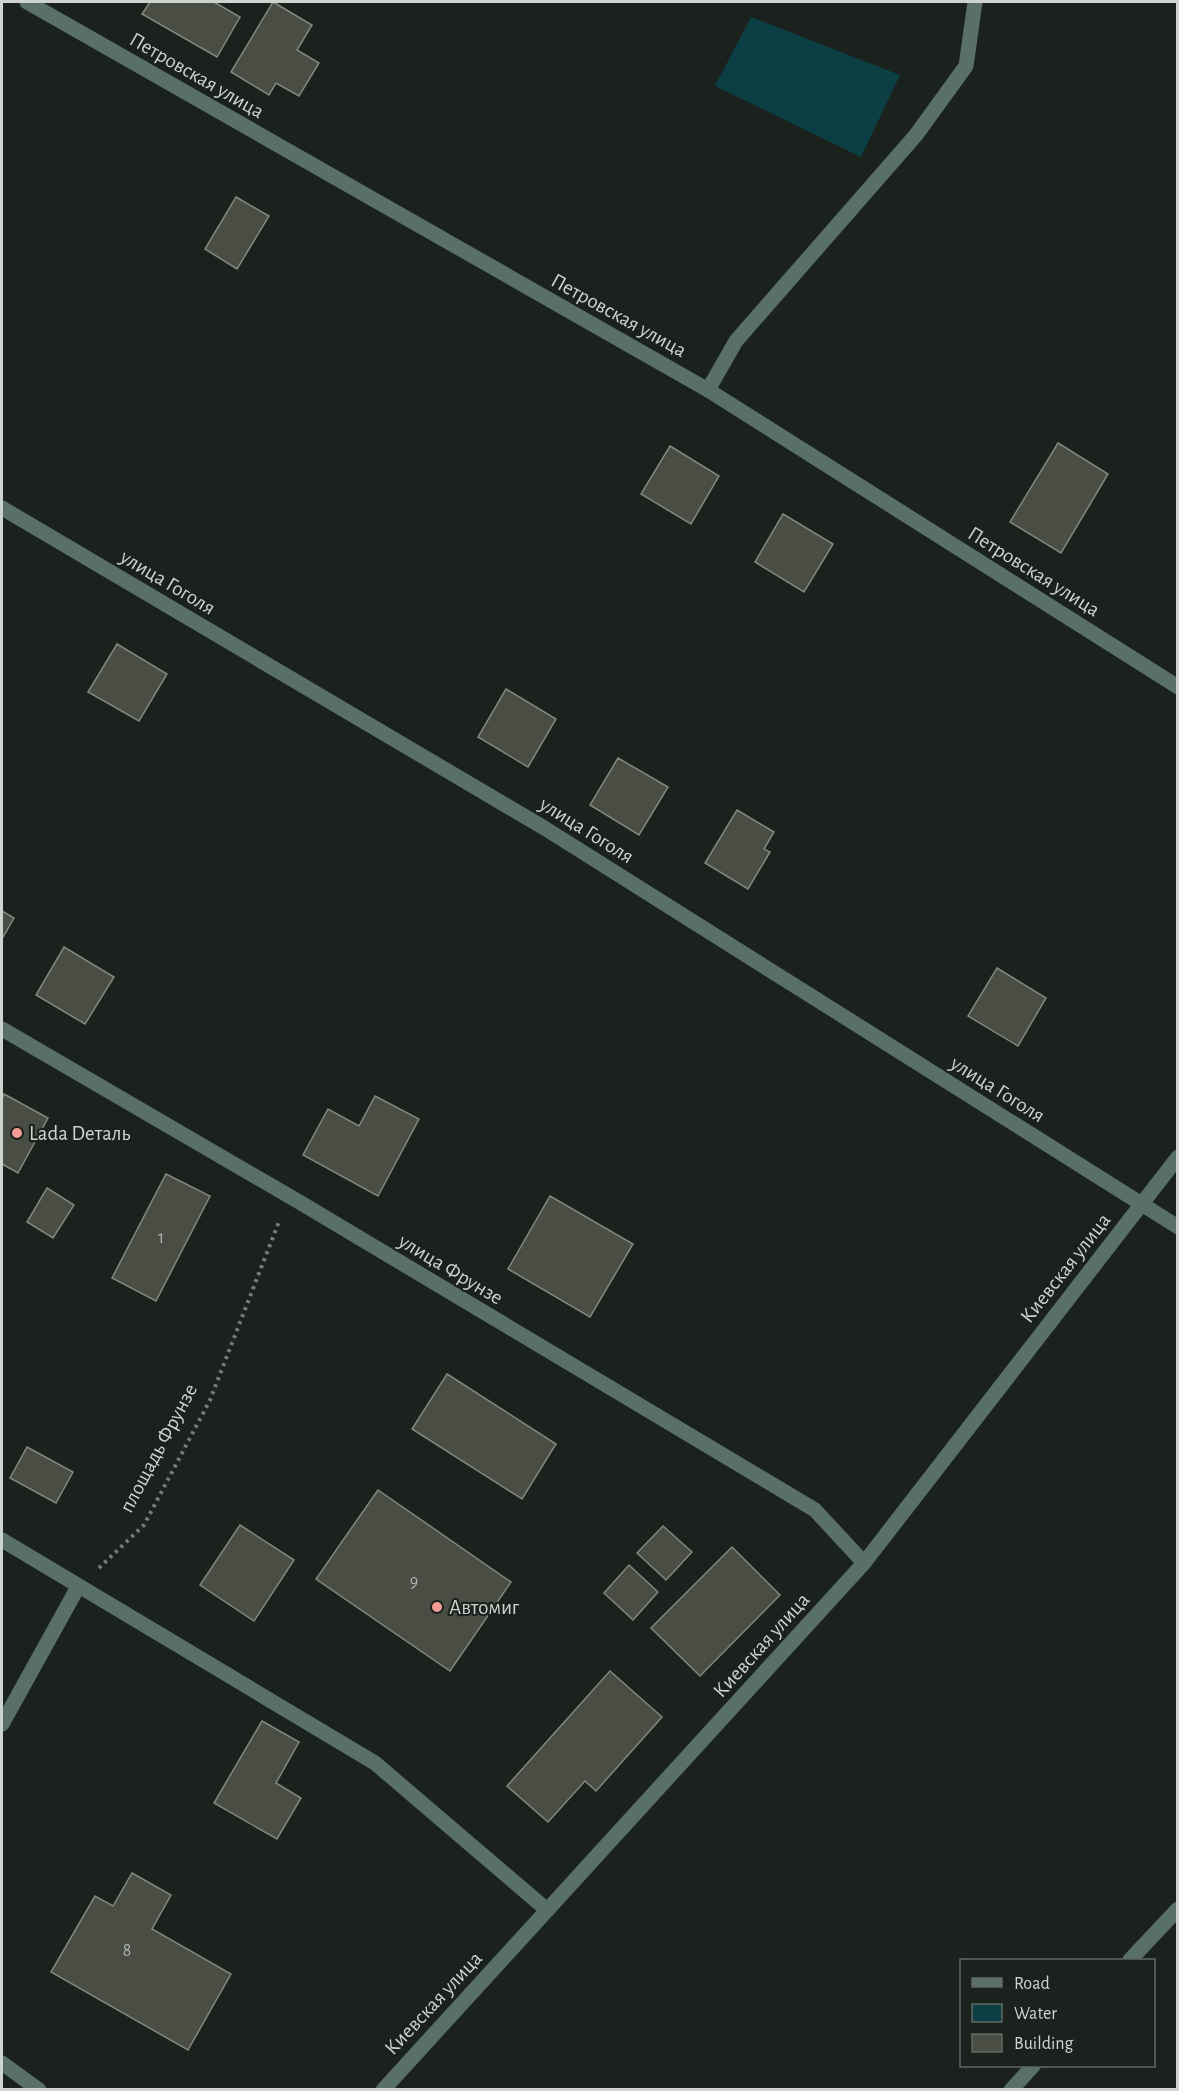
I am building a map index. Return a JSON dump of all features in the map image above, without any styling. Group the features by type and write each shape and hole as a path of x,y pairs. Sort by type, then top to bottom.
{"street":[{"name":"Петровская улица","path":"27,2 708,390 1178,687"},
{"path":"708,390 736,340 916,135 966,66 975,2"},
{"name":"улица Гоголя","path":"2,508 546,829 1178,1227"},
{"name":"улица Фрунзе","path":"2,1029 289,1196 815,1510 864,1563"},
{"name":"Киевская улица","path":"383,2090 864,1563 1178,1156"},
{"path":"2,1540 375,1763 547,1910"},
{"path":"2,1724 78,1587"},
{"path":"1131,1959 1178,1909"},
{"path":"2,2063 39,2090"},
{"path":"1011,2090 1032,2067"}],"path":[{"name":"площадь Фрунзе","path":"78,1587 144,1525 210,1400 289,1196"}],"water":[{"path":"751,17 900,75 861,157 715,86"}],"building":[{"path":"150,2 214,2 240,17 217,57 142,14"},
{"path":"273,2 312,25 297,50 319,63 299,96 276,83 269,95 231,72"},
{"path":"236,197 269,216 237,269 205,249"},
{"path":"1058,443 1108,474 1061,553 1010,522"},
{"path":"670,446 719,476 691,524 641,494"},
{"path":"783,514 833,544 804,592 755,562"},
{"path":"117,644 167,674 139,721 88,692"},
{"path":"506,689 556,719 528,767 478,737"},
{"path":"618,758 668,787 639,835 590,805"},
{"path":"737,810 774,832 764,849 770,852 748,889 705,863"},
{"path":"2,911 14,918 2,939"},
{"path":"64,947 114,977 85,1024 36,995"},
{"path":"997,968 1046,998 1018,1046 968,1016"},
{"path":"4,1094 48,1118 18,1173 2,1164 2,1099"},
{"path":"375,1096 419,1119 378,1196 303,1155 328,1109 359,1126"},
{"path":"166,1174 210,1196 156,1301 112,1278"},
{"path":"47,1188 74,1205 53,1238 27,1222"},
{"path":"550,1196 633,1244 590,1317 508,1269"},
{"path":"447,1374 556,1444 522,1499 412,1429"},
{"path":"27,1447 73,1472 56,1503 10,1478"},
{"path":"378,1490 511,1582 450,1671 316,1579"},
{"path":"240,1525 294,1560 254,1621 200,1585"},
{"path":"663,1526 692,1552 666,1580 637,1553"},
{"path":"732,1547 780,1595 700,1676 651,1628"},
{"path":"629,1565 658,1592 633,1620 604,1593"},
{"path":"610,1671 662,1717 596,1791 585,1781 548,1822 507,1786"},
{"path":"262,1721 299,1742 276,1783 301,1798 277,1839 214,1803"},
{"path":"132,1873 171,1895 152,1929 231,1974 188,2050 51,1972 95,1896 113,1906"}],"place":[{"name":"Lada Dеталь","path":"17,1133"},
{"name":"Автомиг","path":"437,1607"}]}
